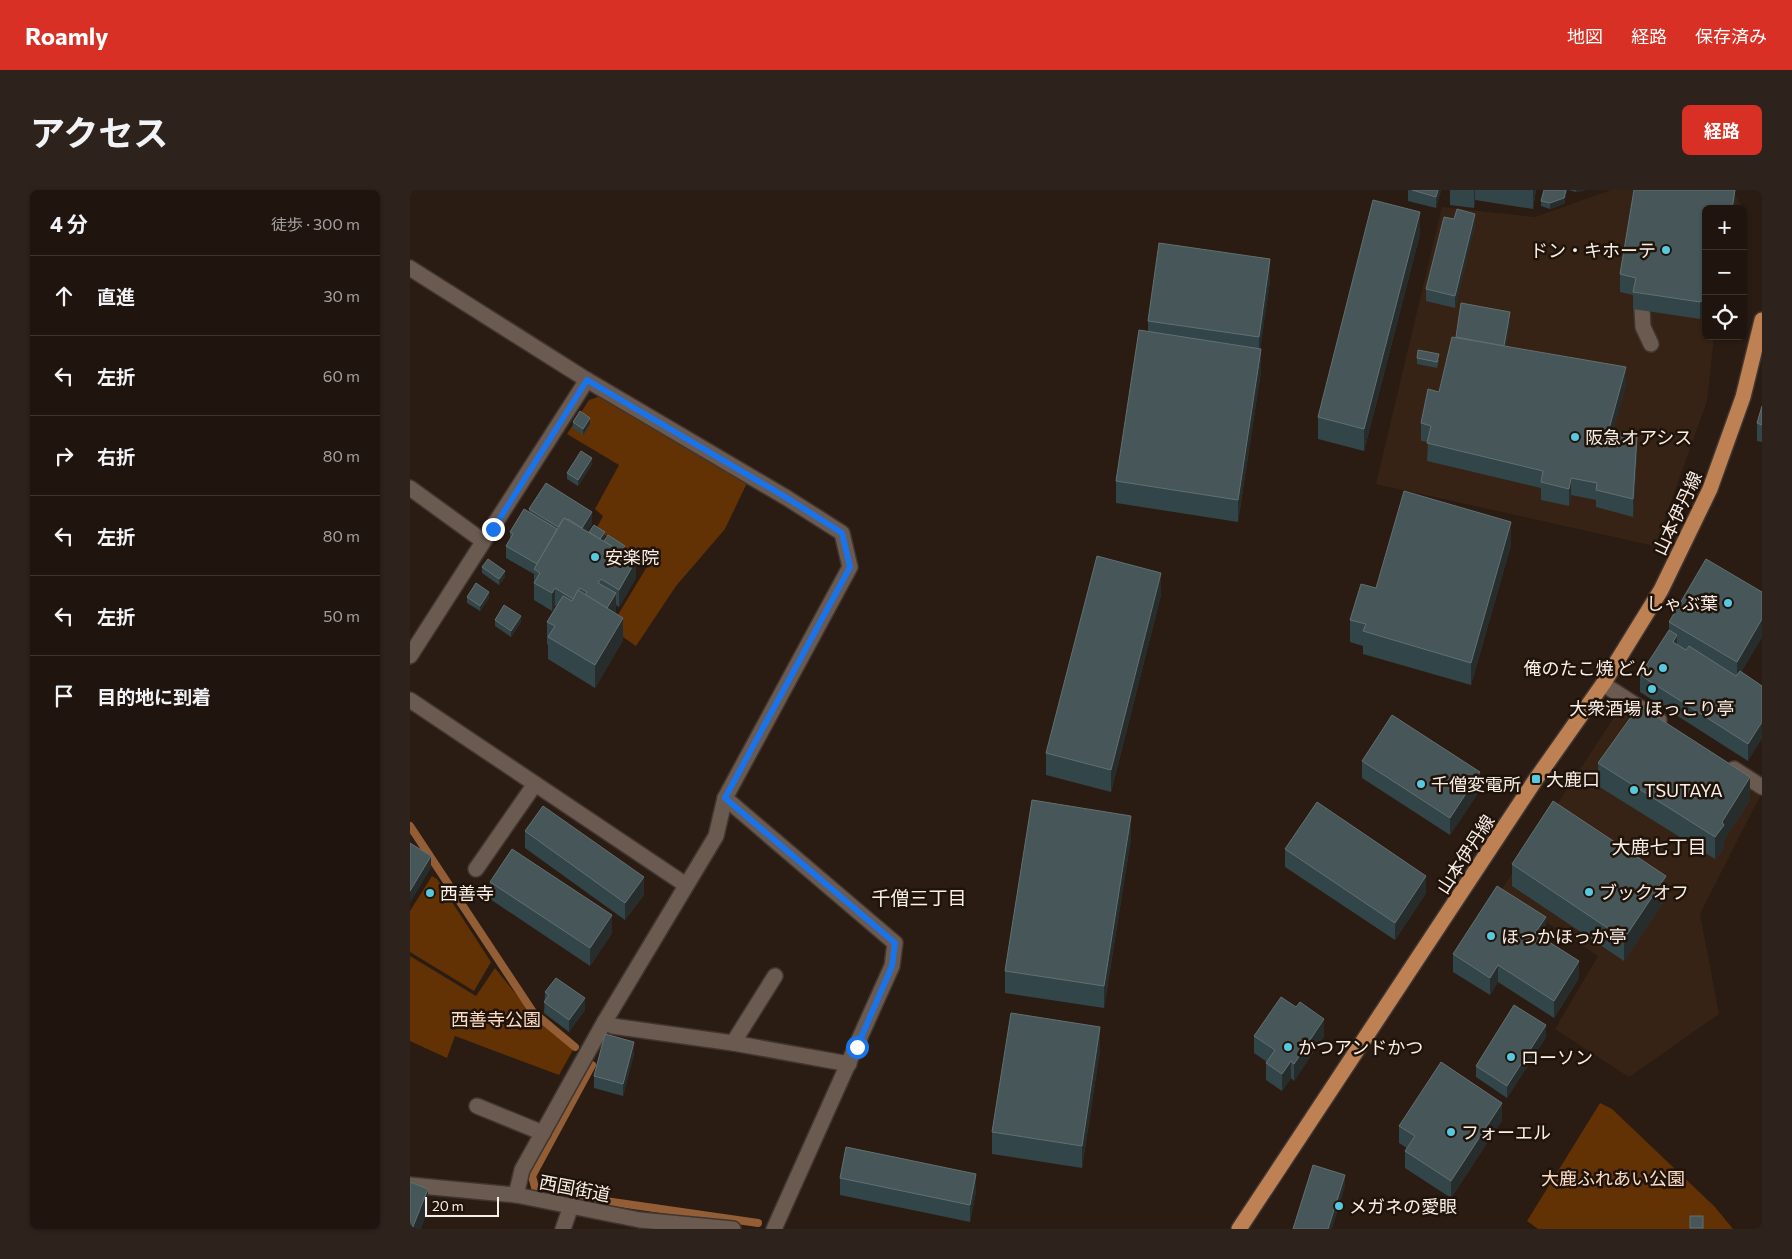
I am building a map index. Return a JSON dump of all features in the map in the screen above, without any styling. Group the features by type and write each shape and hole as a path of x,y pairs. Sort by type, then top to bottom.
{"main road":[{"name":"山本伊丹線","path":"1239,1229 1536,779 1603,684 1661,590 1710,490 1743,397 1762,320"}],"street":[{"path":"410,268 587,380 787,498 842,533 850,567 725,798 716,836 606,1021 522,1170 516,1195"},
{"path":"1642,310 1644,327 1651,344"},
{"path":"410,656 587,380"},
{"path":"410,488 483,541"},
{"path":"1603,684 1670,727"},
{"path":"410,700 686,885"},
{"path":"1719,759 1762,787"},
{"path":"476,869 535,784"},
{"path":"725,798 895,943 892,966 774,1229"},
{"path":"733,1044 775,976"},
{"path":"606,1021 612,1026 849,1064"},
{"path":"477,1106 543,1133"},
{"name":"西国街道","path":"410,1185 516,1195 640,1220 733,1229"},
{"path":"563,1229 572,1206"}],"shaded area":[{"path":"1611,190 1731,190 1741,205 1702,205 1702,340 1714,340 1707,401 1655,546 1376,484 1442,207 1535,217"},
{"path":"1624,702 1762,792 1700,914 1719,1014 1629,1077 1555,1029 1598,956 1500,892"}],"green space":[{"path":"601,396 747,483 725,529 676,586 636,646 610,628 648,565 596,529 603,516 595,509 619,465 567,434 589,400"},
{"name":"西善寺","path":"432,876 437,879 491,962 474,991 410,952 410,911"},
{"name":"西善寺公園","path":"410,956 476,996 495,968 531,1013 573,1050 559,1075 455,1036 447,1058 410,1041"},
{"name":"大鹿ふれあい公園","path":"1600,1103 1612,1109 1715,1207 1733,1229 1538,1229 1527,1221"}],"building":[{"path":"1412,190 1438,190 1436,197"},
{"path":"1544,190 1566,190 1564,198 1550,203 1541,201"},
{"name":"ドン・キホーテ","path":"1634,190 1735,190 1733,205 1702,205 1702,301 1700,302 1633,292 1636,278 1620,274"},
{"path":"1373,200 1420,212 1364,429 1318,417"},
{"path":"1457,209 1475,214 1455,296 1426,289 1444,217 1454,219"},
{"path":"1159,243 1270,259 1259,337 1148,321"},
{"path":"1461,303 1510,312 1504,346 1456,337"},
{"path":"1139,330 1261,349 1238,500 1116,481"},
{"path":"1452,337 1626,367 1609,429 1637,437 1633,499 1596,490 1597,483 1571,478 1569,489 1541,482 1543,471 1427,443 1431,426 1421,423 1428,389 1439,392"},
{"path":"1418,350 1439,354 1437,362 1417,358"},
{"path":"1762,406 1762,425 1757,423"},
{"path":"580,411 590,418 583,429 573,422"},
{"path":"581,451 592,458 578,480 567,473"},
{"path":"546,483 592,512 582,528 564,518 558,527 529,509"},
{"path":"1404,491 1511,522 1471,663 1363,631 1366,624 1350,620 1361,584 1376,588"},
{"path":"524,509 557,529 537,564 506,546 513,534 510,532"},
{"path":"564,518 636,560 619,590 601,579 598,583 616,593 607,608 585,595 587,592 580,588 573,599 555,588 552,593 534,583 540,573 534,569"},
{"path":"594,525 605,532 600,539 589,532"},
{"path":"608,535 625,546 621,552 604,541"},
{"path":"1097,556 1161,573 1111,770 1046,753"},
{"path":"488,559 505,571 499,579 482,567"},
{"path":"1706,559 1762,592 1762,619 1737,662 1669,622"},
{"path":"476,583 489,592 480,606 467,597"},
{"path":"578,590 623,618 595,665 548,637 555,626 547,622 563,596 572,601"},
{"path":"504,605 521,616 511,631 495,620"},
{"path":"1669,630 1677,635 1673,642 1686,650 1689,646 1736,676 1740,671 1762,686 1762,722 1748,744 1640,675"},
{"path":"1643,708 1750,777 1722,822 1724,825 1715,837 1598,763 1636,710"},
{"name":"千僧変電所","path":"1392,715 1480,772 1450,818 1362,761"},
{"path":"1032,800 1131,816 1104,986 1005,971"},
{"name":"ブックオフ","path":"1553,801 1666,876 1624,939 1512,864"},
{"path":"1317,802 1426,876 1395,923 1285,849"},
{"path":"543,806 644,877 625,903 525,831"},
{"path":"410,843 431,856 410,891"},
{"path":"512,849 612,915 590,948 490,882"},
{"path":"1497,886 1546,917 1535,933 1579,961 1554,1001 1498,965 1490,978 1453,954"},
{"path":"556,978 585,998 569,1020 544,1002 549,995 545,992"},
{"path":"1281,997 1296,1007 1300,1002 1324,1019 1294,1064 1291,1061 1282,1074 1266,1063 1275,1050 1254,1036"},
{"name":"ローソン","path":"1514,1005 1546,1025 1507,1086 1476,1066"},
{"path":"1011,1013 1100,1027 1082,1146 992,1132"},
{"path":"605,1034 634,1042 623,1084 594,1076"},
{"name":"フォーエル","path":"1441,1062 1502,1103 1451,1181 1405,1151 1415,1136 1399,1126"},
{"path":"846,1147 976,1174 970,1205 840,1178"},
{"path":"1313,1165 1345,1175 1328,1229 1293,1229"},
{"path":"410,1182 428,1189 412,1229 410,1229"},
{"path":"1690,1216 1703,1216 1703,1228 1690,1228"}],"waterway":[{"path":"410,826 533,1012 575,1047"},
{"path":"592,1065 532,1176 536,1191 758,1223"}],"place":[{"name":"ドン・キホーテ","path":"1666,250"},
{"name":"阪急オアシス","path":"1575,437"},
{"name":"安楽院","path":"595,557"},
{"name":"しゃぶ葉","path":"1728,603"},
{"name":"俺のたこ焼 どん","path":"1663,668"},
{"name":"大衆酒場 ほっこり亭","path":"1652,689"},
{"name":"大鹿口","path":"1536,779"},
{"name":"千僧変電所","path":"1421,784"},
{"name":"TSUTAYA","path":"1634,790"},
{"name":"ブックオフ","path":"1589,892"},
{"name":"西善寺","path":"430,893"},
{"name":"ほっかほっか亭","path":"1491,936"},
{"name":"かつアンドかつ","path":"1288,1047"},
{"name":"ローソン","path":"1511,1057"},
{"name":"フォーエル","path":"1451,1132"},
{"name":"メガネの愛眼","path":"1339,1206"}],"district":[{"name":"大鹿七丁目","path":"1659,846"},
{"name":"千僧三丁目","path":"919,897"}],"route":[{"path":"493,529 587,380 787,498 842,533 850,567 725,798 895,943 892,966 857,1047"}]}
